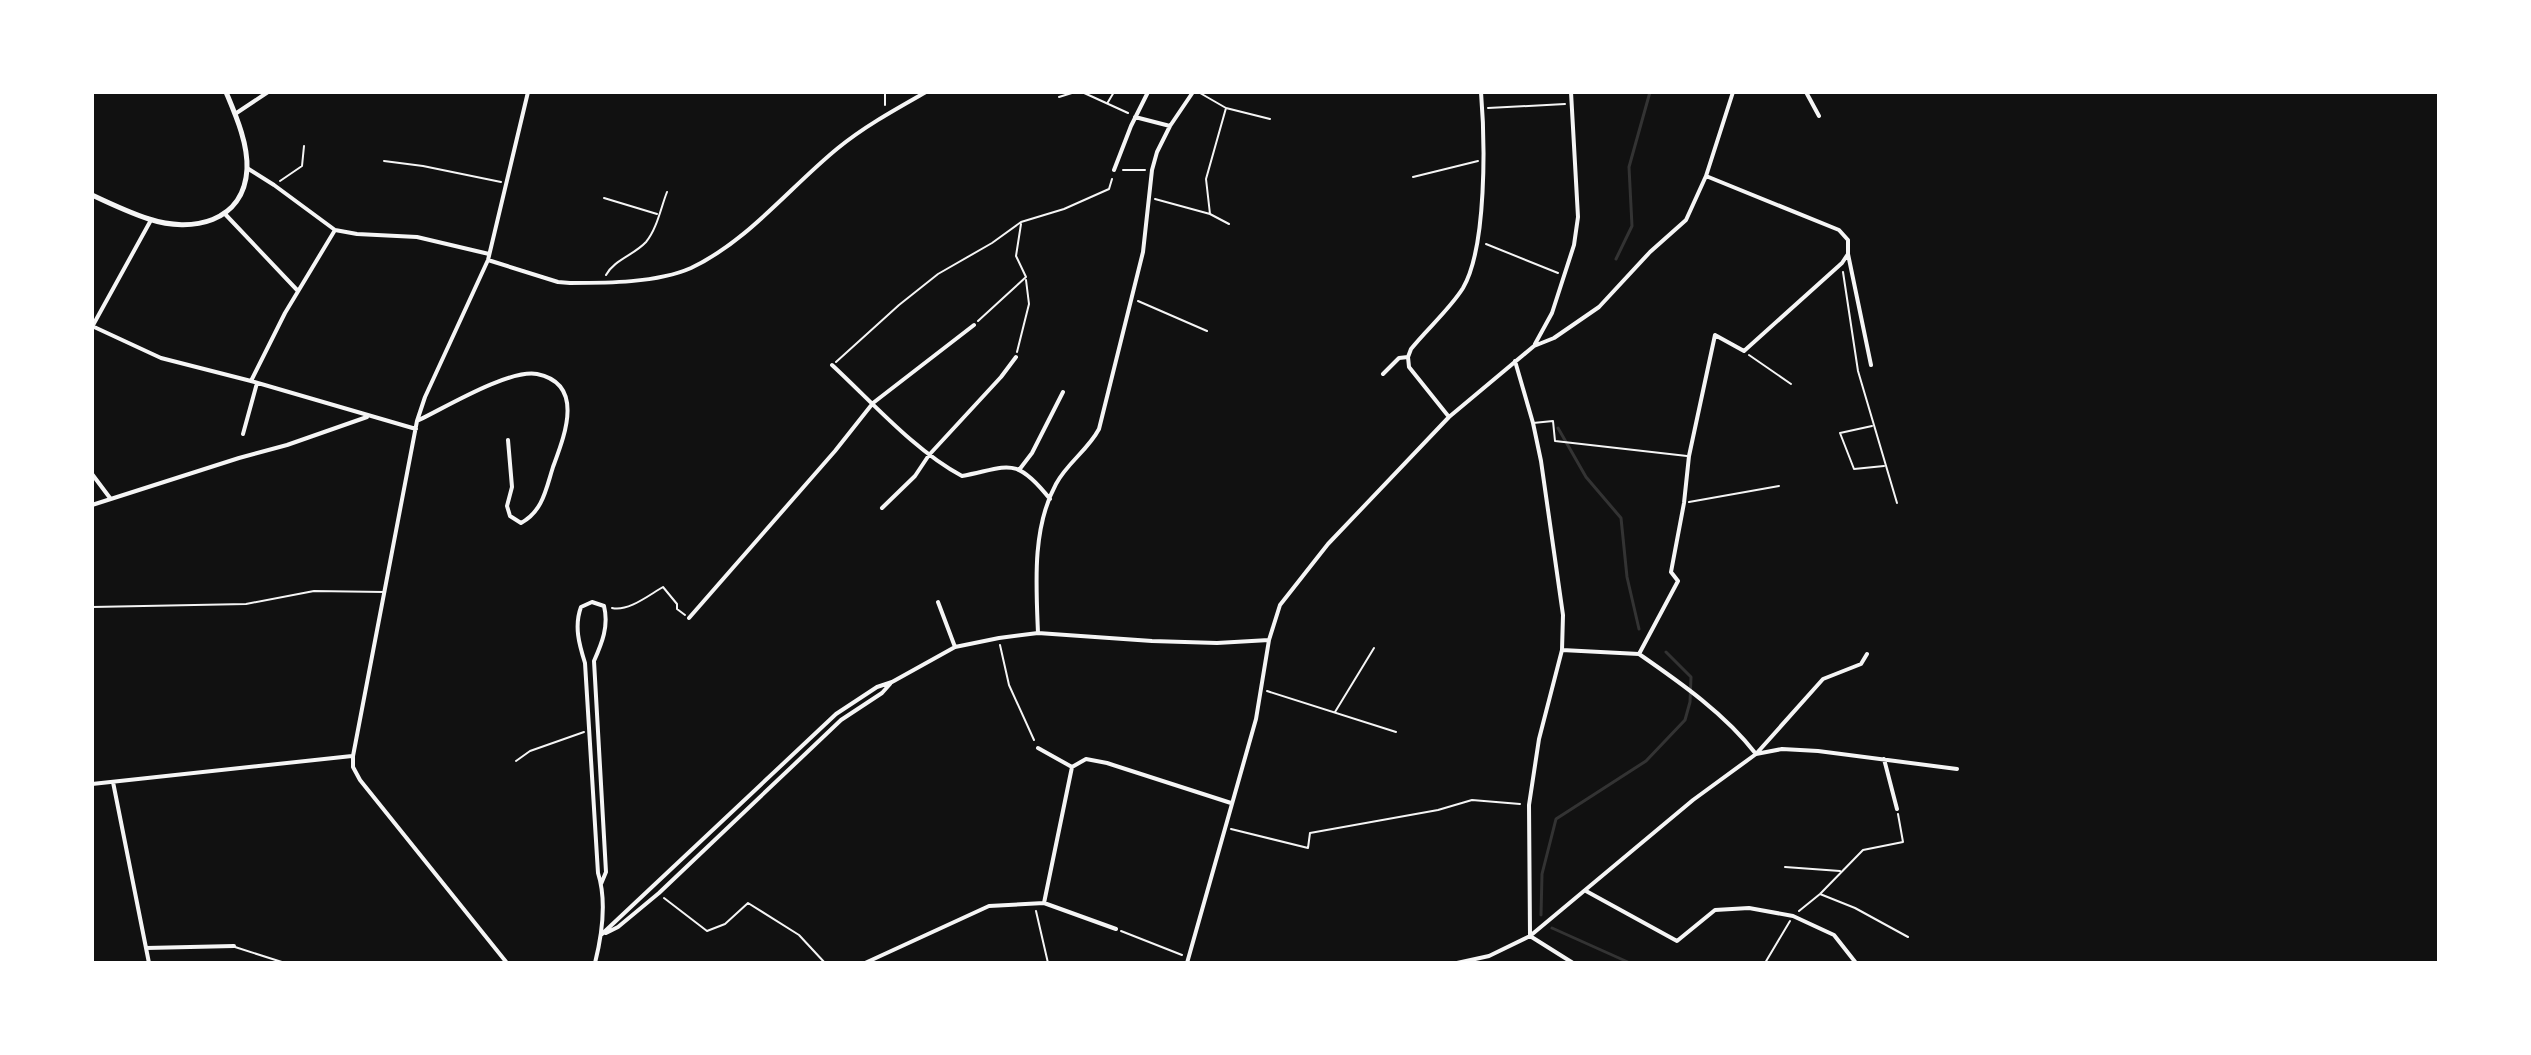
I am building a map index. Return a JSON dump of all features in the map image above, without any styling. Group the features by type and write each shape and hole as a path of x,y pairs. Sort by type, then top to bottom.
{"street":[{"path":"92,195 151,220 194,226 225,214 239,196 247,168 235,114 226,92"},
{"path":"235,114 268,92"},
{"path":"507,963 360,780 353,767 353,756 417,421 488,257 528,92"},
{"path":"247,168 335,230 417,237 488,257 558,282 648,279 688,269 715,254 740,236 838,148 886,114 926,92"},
{"path":"1114,170 1148,92"},
{"path":"1038,633 1035,582 1050,499 1057,483 1099,429 1143,252 1148,187 1157,152 1170,126 1196,92"},
{"path":"1449,417 1409,367 1408,357 1411,349 1463,287 1478,241 1481,92"},
{"path":"1534,346 1552,313 1574,245 1578,217 1571,92"},
{"path":"1188,960 1263,690 1269,640 1280,605 1328,544 1449,417 1534,346 1554,338 1599,307 1650,252 1686,220 1706,176 1733,92"},
{"path":"1806,92 1819,116"},
{"path":"1135,117 1170,126"},
{"path":"1706,176 1839,230 1848,240 1848,254 1871,365"},
{"path":"225,214 298,291"},
{"path":"151,220 92,326 161,358 416,429"},
{"path":"243,434 254,382 298,291 335,230"},
{"path":"1639,654 1678,581 1671,572 1689,456 1715,335 1744,351 1842,263 1848,254"},
{"path":"689,618 825,463 873,403 974,325"},
{"path":"882,508 915,476 929,455 1016,357"},
{"path":"1383,374 1399,358 1408,357"},
{"path":"1515,361 1541,461 1563,615 1562,650 1539,739 1529,805 1530,936"},
{"path":"832,365 929,455 962,476 991,467 1008,466 1037,483 1050,499"},
{"path":"417,421 520,374 549,378 561,389 569,407 566,436 541,505 532,517 521,523 510,516 507,506 512,487 508,440"},
{"path":"1019,470 1032,453 1063,392"},
{"path":"92,505 370,416"},
{"path":"92,474 111,498"},
{"path":"595,963 602,934 601,884 585,663 578,641 577,617 587,602 601,603 607,615 604,639 594,661 606,872 601,884"},
{"path":"938,602 955,647"},
{"path":"602,934 836,714 877,687 955,647 1038,633 1217,643 1269,640"},
{"path":"1562,650 1639,654 1685,685 1756,754"},
{"path":"1457,963 1489,956 1530,936 1693,800 1756,754 1823,679 1861,664 1867,654"},
{"path":"585,663 594,661"},
{"path":"602,934 618,927 659,893 841,720 882,693 892,682"},
{"path":"836,714 841,720"},
{"path":"1038,748 1072,767"},
{"path":"1756,754 1782,749 1957,769"},
{"path":"92,784 353,756"},
{"path":"1044,903 1072,767 1086,759 1231,803"},
{"path":"1884,759 1897,809"},
{"path":"774,771 781,778"},
{"path":"113,782 149,963"},
{"path":"711,832 718,839"},
{"path":"1586,891 1677,941 1715,910 1749,908 1793,916 1834,935 1856,963"},
{"path":"865,963 989,906 1044,903 1116,929"},
{"path":"1530,936 1573,963"},
{"path":"146,948 234,946"}],"lane":[{"path":"1533,423 1553,421 1555,441 1689,456"},
{"path":"92,607 246,604 314,591 386,592"},
{"path":"234,946 285,963"}],"path":[{"path":"885,92 886,114"},
{"path":"1059,97 1075,92"},
{"path":"1082,92 1135,117"},
{"path":"1107,103 1114,92"},
{"path":"1196,92 1226,108 1270,119"},
{"path":"1483,108 1571,104"},
{"path":"1210,214 1206,179 1226,108"},
{"path":"274,185 302,166 304,146"},
{"path":"1413,177 1482,160"},
{"path":"384,161 505,183"},
{"path":"832,365 938,274 1021,222 1064,209 1109,189 1114,170 1152,170"},
{"path":"595,283 649,239 667,192"},
{"path":"1149,197 1210,214 1229,224"},
{"path":"604,198 658,215"},
{"path":"1016,357 1029,304 1026,277 1016,256 1021,222"},
{"path":"1478,241 1563,275"},
{"path":"1842,263 1858,371 1897,503"},
{"path":"974,325 1026,277"},
{"path":"1132,298 1207,331"},
{"path":"1744,351 1791,384"},
{"path":"1873,426 1840,433 1854,469 1885,466"},
{"path":"1684,503 1779,486"},
{"path":"604,606 618,610 663,587 677,604 677,609 689,618"},
{"path":"999,638 1009,685 1038,748"},
{"path":"1335,713 1374,648"},
{"path":"1263,690 1396,732"},
{"path":"516,761 530,751 589,730"},
{"path":"1224,828 1308,848 1310,833 1426,812 1472,800 1529,805"},
{"path":"1765,963 1793,916 1820,894 1863,850 1903,842 1897,809"},
{"path":"1785,867 1841,872"},
{"path":"659,893 707,931 725,924 748,903 799,935 825,963"},
{"path":"1820,894 1855,908 1908,937"},
{"path":"1034,902 1048,963"},
{"path":"1116,929 1188,960"}],"waterway":[{"path":"1616,259 1632,226 1629,167 1650,92"},
{"path":"1558,428 1586,477 1621,518 1627,577 1639,629"},
{"path":"1541,915 1542,874 1556,819 1646,761 1685,720 1690,702 1691,677 1666,652"},
{"path":"1552,928 1630,963"}]}
